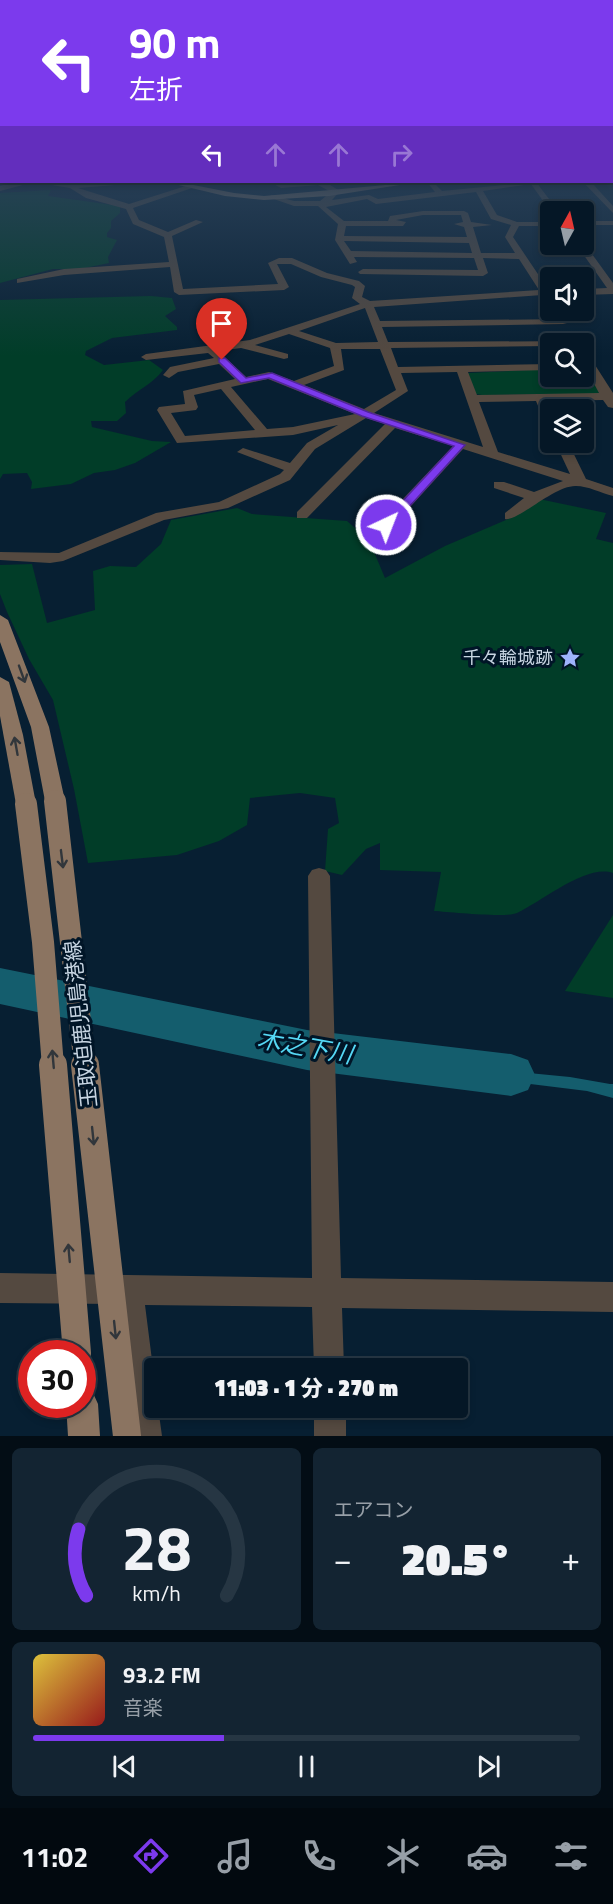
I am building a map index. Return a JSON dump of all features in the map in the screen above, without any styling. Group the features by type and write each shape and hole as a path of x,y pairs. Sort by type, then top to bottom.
{"main road":[{"name":"玉取迫鹿児島港線","path":"0,620 40,727 55,801 127,1436"},
{"name":"玉取迫鹿児島港線","path":"0,682 14,735 26,804 43,942 76,1340"},
{"path":"83,1418 84,1436"}],"street":[{"path":"136,222 167,235 199,222"},
{"path":"413,224 342,223 340,238 346,254 363,272 411,276 483,273 467,222"},
{"path":"510,222 540,224"},
{"path":"594,223 613,223"},
{"path":"446,224 470,232"},
{"path":"516,224 509,237 540,282"},
{"path":"340,238 470,232 490,228"},
{"path":"0,556 50,559 63,557 152,519 223,505 270,485 294,470 306,449 402,391 368,304 357,298 360,286 356,283 322,274 305,264 278,261 272,263 284,287 179,292 167,235"},
{"path":"346,254 523,256"},
{"path":"588,255 613,290"},
{"path":"20,280 50,274 95,275 174,264"},
{"path":"356,283 363,277 363,272"},
{"path":"461,273 463,286"},
{"path":"238,289 243,304"},
{"path":"594,291 613,290"},
{"path":"146,357 242,345 368,304 540,296"},
{"path":"376,324 563,321 570,333"},
{"path":"289,330 335,346 540,343"},
{"path":"242,345 284,356"},
{"path":"293,385 340,368 335,346"},
{"path":"210,349 244,381"},
{"path":"169,375 174,369 222,360"},
{"path":"394,370 540,367"},
{"path":"461,369 493,456"},
{"path":"360,417 293,431 181,440 163,410 192,407 187,393 269,375 360,417 393,423 613,492"},
{"path":"594,375 611,400"},
{"path":"224,386 264,433"},
{"path":"472,399 611,400"},
{"path":"302,514 393,423"},
{"path":"386,525 460,445"},
{"path":"243,452 294,470"},
{"path":"566,453 578,482"},
{"path":"510,516 535,497 578,482"},
{"path":"499,485 535,497"},
{"path":"319,876 329,1358"},
{"path":"0,1288 328,1295 613,1297"},
{"path":"129,1291 146,1436"},
{"path":"330,1418 330,1436"}],"shaded area":[{"path":"0,222 111,222 107,237 117,240 108,257 109,263 80,269 53,269 0,283"},
{"path":"151,296 172,298 176,309 165,316 177,327 177,330 112,338 86,351 85,355 104,365 149,360 163,370 125,402 126,413 117,421 91,421 92,427 152,441 171,442 135,463 115,470 94,473 71,484 31,489 32,482 27,473 3,474 0,479 0,300"},
{"path":"540,369 540,387 594,387 594,383 600,392 596,394 482,395 476,394 468,373"},
{"path":"539,499 606,513 596,539 613,543 613,873 590,874 578,879 517,913 490,915 434,911 441,872 380,870 380,843 366,849 342,875 325,871 328,829 339,823 335,798 300,793 250,798 247,825 219,841 177,855 88,863 74,789 53,700 29,659 7,612 0,594 0,565 32,564 47,623 95,610 93,571 110,566 136,567 161,544 171,520 237,508 252,514 347,521 369,540 385,578 445,546 513,517"},
{"path":"613,915 613,998 565,991"},
{"path":"466,1067 570,1077 613,1084 613,1098 587,1091 465,1076"}],"waterway":[{"name":"木之下川","path":"0,986 307,1050 511,1075"}],"place":[{"name":"千々輪城跡","path":"570,658"}],"route":[{"path":"222,360 244,381 269,375 365,414 460,445 386,525"}]}
